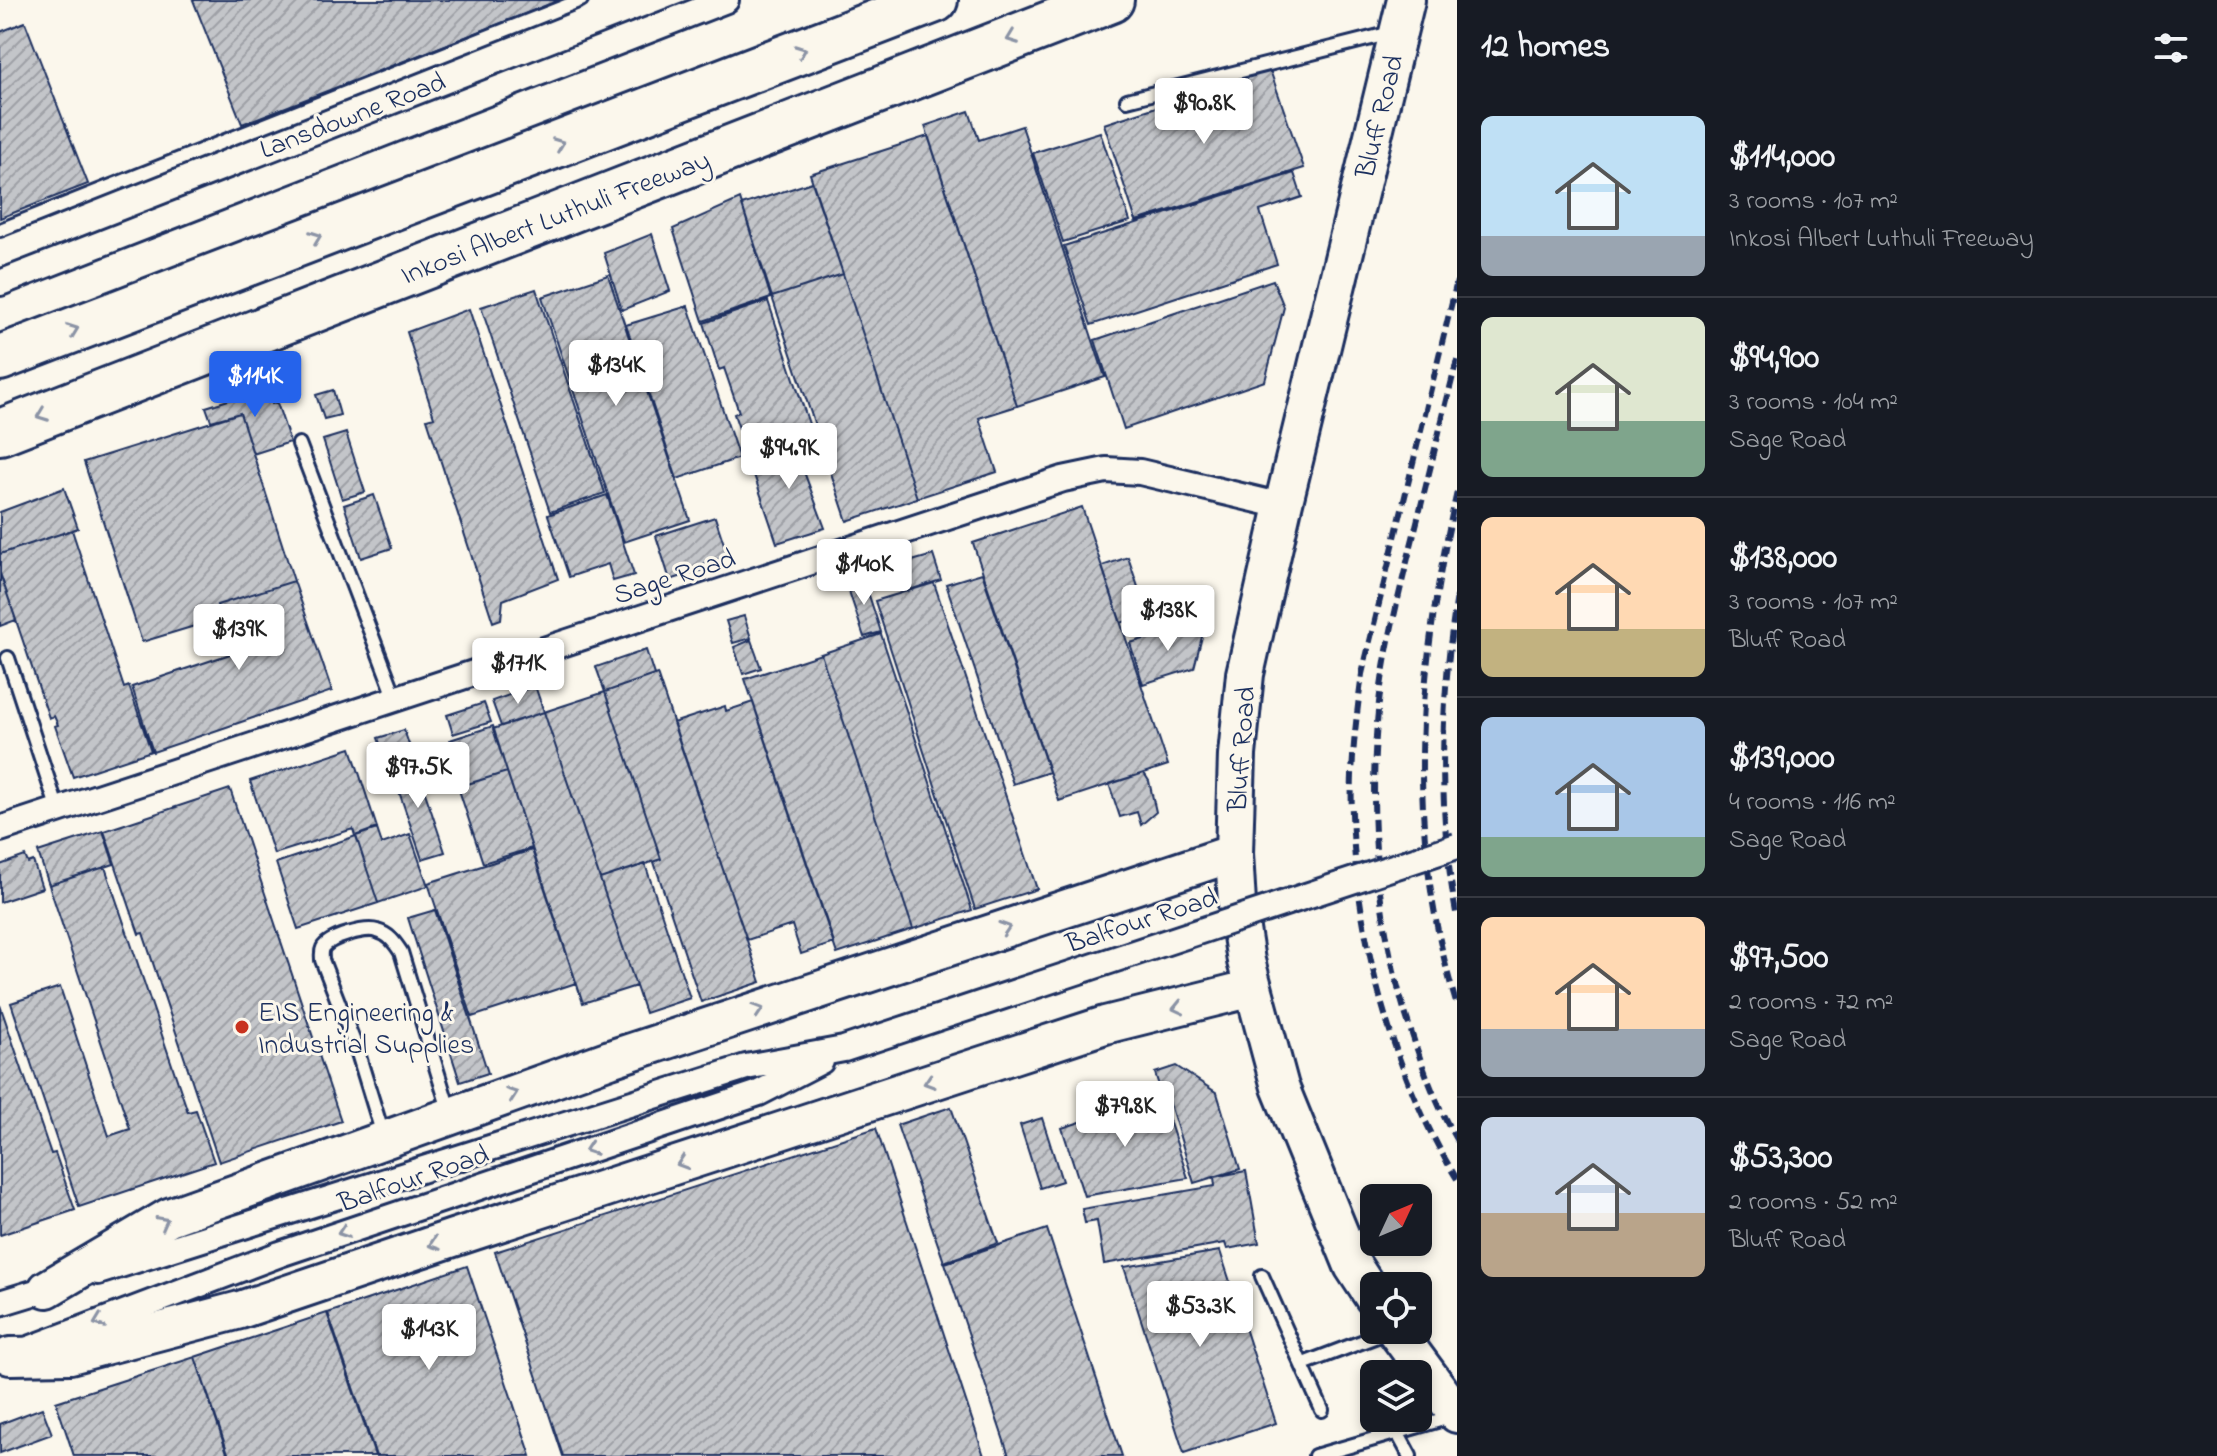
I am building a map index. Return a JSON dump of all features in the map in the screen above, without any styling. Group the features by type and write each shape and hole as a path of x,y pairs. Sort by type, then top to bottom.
{"highway":[{"path":"0,358 935,0"},
{"name":"Inkosi Albert Luthuli Freeway","path":"0,432 1111,0"}],"main road":[{"name":"Bluff Road","path":"1360,1277 1280,1087 1253,988 1239,918 1234,853 1237,755 1245,674 1403,16"},
{"path":"47,1289 169,1217 639,1049 1234,853"},
{"path":"5,1357 70,1355 240,1310 1090,1030 1253,988"},
{"path":"1404,1344 1457,1414"}],"street":[{"name":"Lansdowne Road","path":"0,283 726,0"},
{"name":"Sage Road","path":"0,829 1063,479 1106,470 1140,472 1283,506"},
{"name":"Balfour Road","path":"0,1303 746,1067 854,1046 1457,846"},
{"name":"Balfour Road","path":"5,1357 280,1254 759,1093 854,1046"}],"lane":[{"path":"0,230 581,0"},
{"path":"1127,100 1403,16"},
{"path":"299,444 396,699"},
{"path":"8,658 58,810"},
{"path":"385,1139 357,1050 322,960 322,950 326,944 343,936 377,930 393,940 401,952 451,1116"},
{"path":"1262,1276 1322,1410"},
{"path":"1303,1364 1360,1343"},
{"path":"1432,1422 1457,1414"},
{"path":"1315,1456 1397,1432 1410,1456"}],"building":[{"path":"193,0 561,0 242,124"},
{"path":"25,22 88,184 0,218 0,32"},
{"path":"1270,70 1304,168 1136,221 1104,124"},
{"path":"969,111 979,140 1022,126 1105,377 1017,406 925,126"},
{"path":"1100,132 1130,221 1063,242 1033,153"},
{"path":"928,136 1017,406 979,418 997,472 917,498 810,174"},
{"path":"1294,173 1302,197 1260,211 1277,264 1091,325 1064,246"},
{"path":"812,182 843,274 772,297 742,205"},
{"path":"740,199 771,298 703,321 673,229"},
{"path":"652,234 670,291 622,310 604,253"},
{"path":"843,274 917,498 847,521 772,297"},
{"path":"608,275 690,520 624,542 542,297"},
{"path":"1273,280 1284,307 1265,381 1124,429 1095,340"},
{"path":"536,289 605,493 550,512 481,307"},
{"path":"768,301 814,439 750,460 734,414 739,412 724,368 719,370 704,323"},
{"path":"688,306 739,458 677,479 626,325"},
{"path":"469,309 558,579 503,600 501,619 493,622 427,419 434,417 407,332"},
{"path":"267,388 272,404 277,403 290,442 253,454 240,413 211,421 206,407"},
{"path":"333,390 340,415 324,419 316,395"},
{"path":"240,413 294,581 217,605 221,618 142,642 84,462"},
{"path":"346,433 365,492 342,499 323,440"},
{"path":"817,441 824,462 803,469 825,528 777,543 750,463"},
{"path":"64,488 78,528 0,554 0,512"},
{"path":"374,495 392,548 361,558 344,505"},
{"path":"607,495 634,575 613,581 608,564 569,577 548,515"},
{"path":"1082,507 1168,765 1059,801 973,543"},
{"path":"715,517 728,556 700,565 702,570 670,580 656,536"},
{"path":"72,530 124,688 129,686 151,751 73,777 55,726 58,725 54,716 49,718 0,573 0,554"},
{"path":"933,555 941,580 906,591 898,565"},
{"path":"1128,557 1147,614 1121,623 1102,566"},
{"path":"0,573 16,620 0,626"},
{"path":"982,573 1049,772 1013,784 946,584"},
{"path":"863,577 881,632 864,637 846,582"},
{"path":"294,581 332,691 153,752 132,687 233,653 217,605"},
{"path":"934,583 1037,889 975,909 875,601"},
{"path":"744,616 751,638 733,643 726,621"},
{"path":"1206,621 1194,668 1143,684 1130,643"},
{"path":"881,634 972,910 913,929 821,654"},
{"path":"751,640 761,668 743,674 734,647"},
{"path":"646,650 654,675 605,692 596,667"},
{"path":"821,654 913,929 837,954 745,679"},
{"path":"657,674 761,982 701,1002 654,862 661,859 605,692"},
{"path":"535,686 544,712 501,726 492,701"},
{"path":"605,692 661,859 600,879 544,712"},
{"path":"753,702 834,943 801,954 792,925 747,940 673,723 725,706 726,711"},
{"path":"484,703 491,722 453,734 447,715"},
{"path":"544,712 636,986 583,1003 493,729"},
{"path":"493,726 507,772 464,785 450,740"},
{"path":"404,730 413,756 394,762 391,753 384,755 378,738"},
{"path":"351,748 377,828 355,836 353,829 274,854 250,781"},
{"path":"414,760 445,852 422,859 391,768"},
{"path":"507,772 532,848 483,863 458,787"},
{"path":"1144,773 1149,781 1156,812 1141,825 1137,812 1120,817 1109,784"},
{"name":"EIS Engineering & Industrial Supplies","path":"230,789 341,1121 219,1162 143,933 139,934 104,831"},
{"path":"377,829 382,844 410,834 428,886 378,903 356,836"},
{"path":"103,831 114,864 49,885 38,852"},
{"path":"356,836 378,903 298,929 276,863"},
{"path":"532,850 576,983 472,1017 428,883"},
{"path":"25,856 28,863 33,861 42,888 0,902 0,865"},
{"path":"645,864 690,998 645,1013 600,879"},
{"path":"105,867 188,1112 196,1110 214,1162 79,1207 11,1003 60,987 109,1136 130,1129 49,885"},
{"path":"435,910 488,1073 460,1082 408,918"},
{"path":"0,1005 51,1154 55,1153 75,1210 0,1235"},
{"path":"1176,1066 1217,1093 1240,1169 1194,1183 1169,1101 1164,1102 1155,1073"},
{"path":"1161,1096 1188,1178 1084,1196 1062,1128"},
{"path":"951,1107 998,1243 944,1262 897,1125"},
{"path":"1042,1118 1062,1181 1040,1188 1020,1125"},
{"path":"876,1128 984,1456 563,1456 495,1252"},
{"path":"1246,1171 1259,1243 1227,1249 1225,1243 1104,1264 1097,1221 1085,1223 1082,1209 1215,1186 1214,1177"},
{"path":"1047,1229 1122,1456 1009,1456 945,1263"},
{"path":"1220,1251 1276,1423 1184,1453 1124,1267"},
{"path":"467,1266 531,1456 376,1456 328,1313"},
{"path":"327,1313 375,1456 229,1456 195,1357"},
{"path":"195,1357 228,1456 74,1456 56,1402"},
{"path":"42,1408 52,1434 0,1453 0,1424"}],"railway":[{"path":"1457,281 1362,674 1352,796 1361,909 1382,1003 1413,1094 1457,1179"},
{"path":"1457,360 1387,653 1379,699 1374,794 1381,901 1394,971 1426,1075 1457,1141"},
{"path":"1457,492 1433,621 1425,685 1422,749 1423,813 1429,877 1440,941 1457,1006"},
{"path":"1457,596 1447,675 1443,757 1446,839 1457,918"}],"place":[{"name":"EIS Engineering & Industrial Supplies","path":"242,1027"}]}
